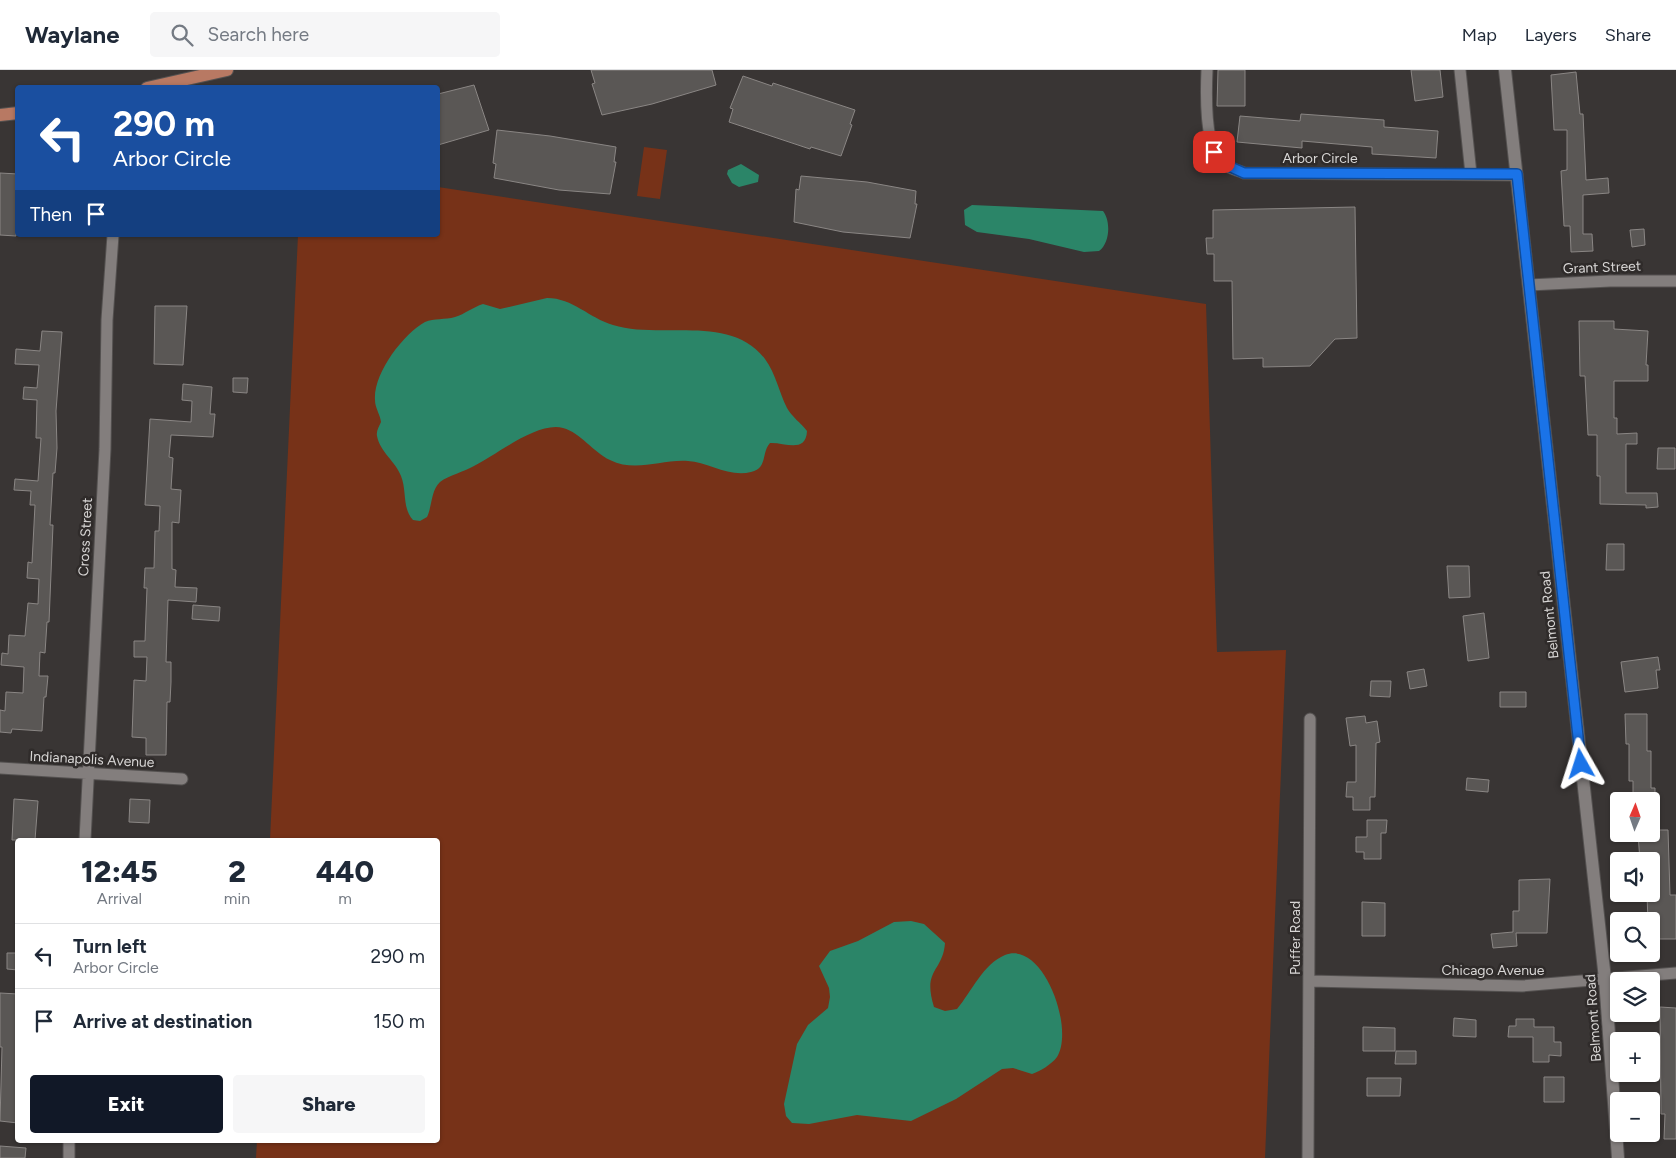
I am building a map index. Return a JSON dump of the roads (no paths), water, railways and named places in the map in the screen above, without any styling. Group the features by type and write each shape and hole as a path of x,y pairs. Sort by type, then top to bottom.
{"main road":[{"path":"160,85 224,70"},
{"name":"Belmont Road","path":"1505,70 1605,979 1618,1158"},
{"path":"0,115 15,112"}],"street":[{"name":"Arbor Circle","path":"1207,70 1208,125 1214,152 1222,163 1244,173 1517,174"},
{"path":"1460,70 1471,174"},
{"name":"Cross Street","path":"84,838 105,449 107,320 113,237"},
{"name":"Grant Street","path":"1529,286 1610,281 1676,281"},
{"name":"Puffer Road","path":"1308,1158 1310,719"},
{"name":"Indianapolis Avenue","path":"0,768 182,779"},
{"name":"Chicago Avenue","path":"1310,981 1522,986 1676,973"},
{"path":"69,1158 70,1143"}]}
